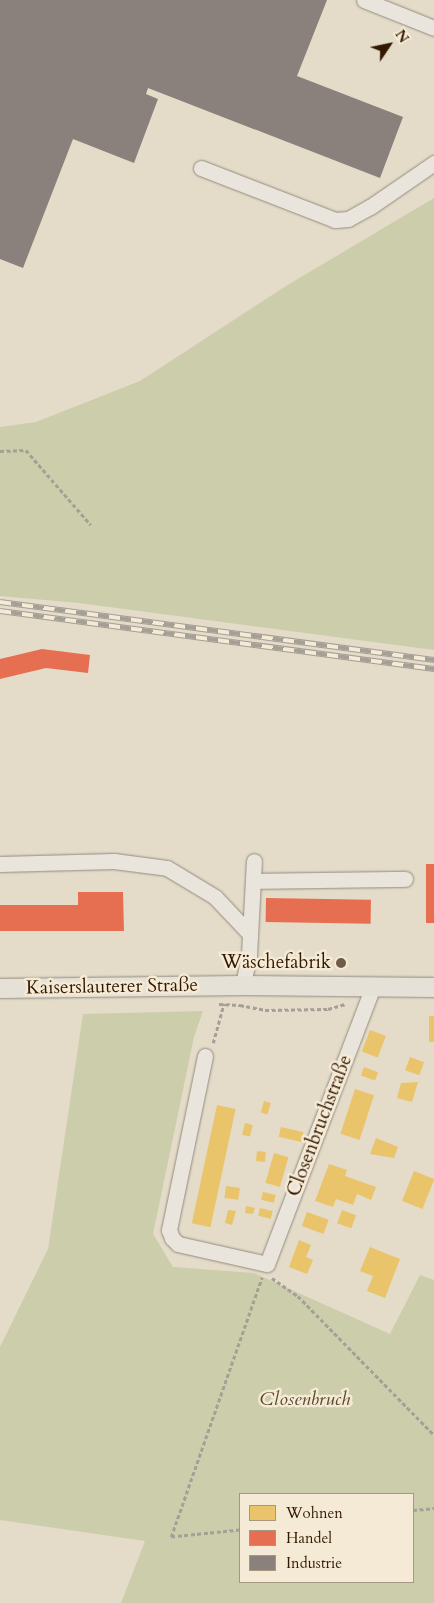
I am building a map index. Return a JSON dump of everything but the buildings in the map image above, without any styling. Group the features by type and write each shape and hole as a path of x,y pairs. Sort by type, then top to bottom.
{"main road":[{"name":"Kaiserslauterer Straße","path":"0,988 243,985 370,995 434,987"}],"street":[{"path":"364,0 434,28"},
{"path":"201,168 335,220 348,218 370,207 434,163"},
{"path":"0,864 114,861 167,868 215,896 249,933"},
{"path":"243,985 249,955 254,861"},
{"path":"253,881 405,880"},
{"name":"Closenbruchstraße","path":"265,1268 370,995"},
{"path":"204,1056 169,1230 172,1238 178,1244 265,1268"}],"path":[{"path":"0,451 26,450 91,525"},
{"path":"204,1056 211,1051 223,1004 243,985"},
{"path":"223,1004 265,1010 328,1009 370,995"},
{"path":"239,1530 170,1538 265,1268 298,1296 434,1435"},
{"path":"414,1510 434,1508"}],"green space":[{"path":"434,198 434,650 79,603 0,596 0,427 36,422 140,381 286,286"},
{"name":"Closenbruch","path":"203,1011 194,1037 153,1234 173,1267 254,1273 390,1334 420,1275 434,1280 434,1603 121,1603 145,1541 0,1520 0,1347 48,1249 83,1014"}],"railway":[{"path":"0,602 434,660"},
{"path":"0,611 434,669"}],"place":[{"name":"Wäschefabrik","path":"341,963"}]}
